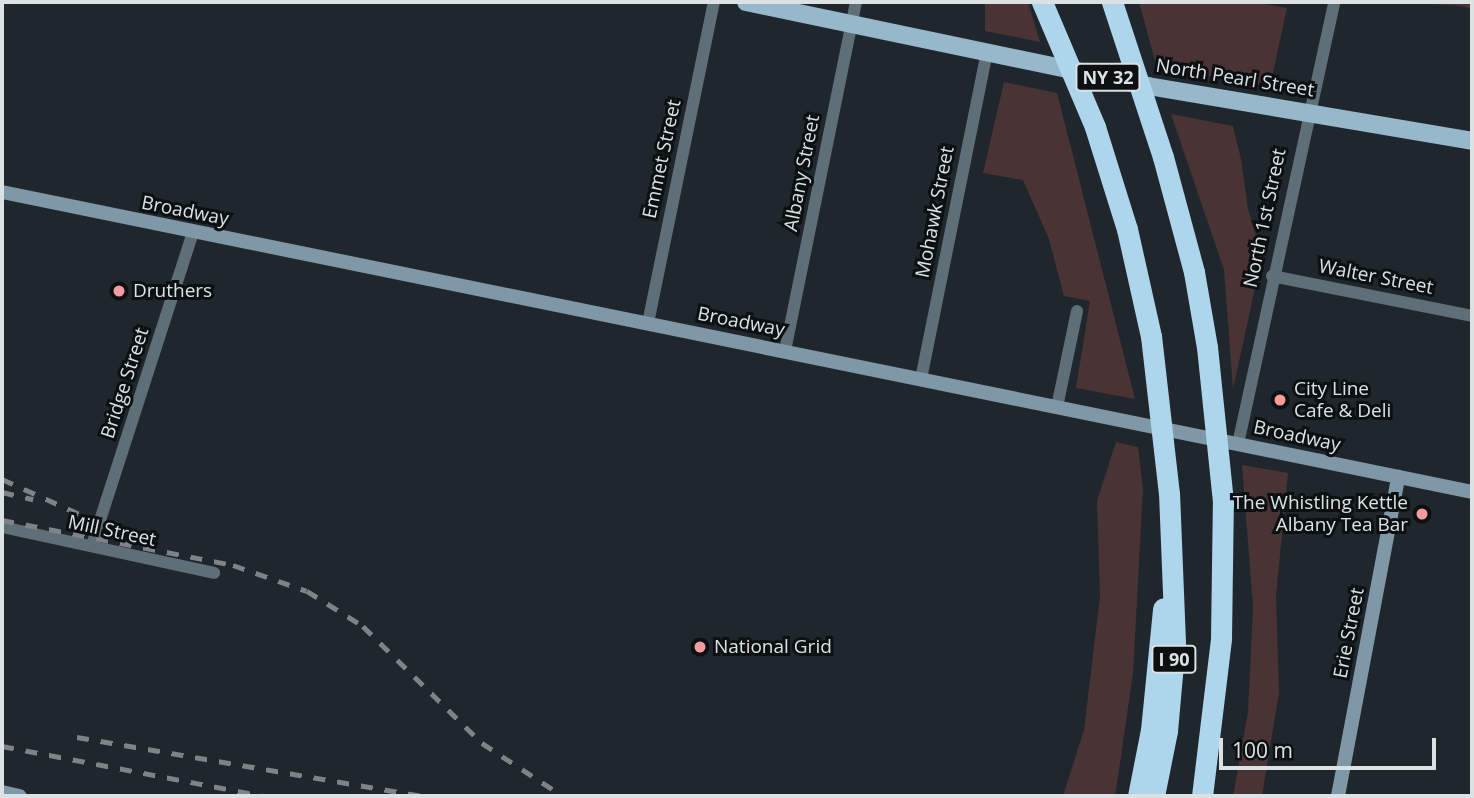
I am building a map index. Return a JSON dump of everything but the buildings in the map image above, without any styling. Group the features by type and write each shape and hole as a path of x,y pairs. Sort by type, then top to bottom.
{"highway":[{"path":"1042,2 1095,127"},
{"name":"I 90","path":"1058,2 1127,229 1151,336 1169,493 1175,642 1167,731 1154,796"},
{"name":"I 90","path":"1112,2 1163,157 1194,272 1207,347 1223,503 1223,599 1214,710 1191,796"},
{"path":"1138,796 1154,702 1170,519"},
{"path":"1202,796 1214,710"}],"main road":[{"name":"North Pearl Street","path":"746,2 1149,86 1472,141"}],"street":[{"name":"Emmet Street","path":"648,323 714,2"},
{"name":"Albany Street","path":"785,351 856,2"},
{"name":"North 1st Street","path":"1238,444 1272,276 1334,2"},
{"name":"Mohawk Street","path":"921,379 987,52"},
{"name":"Broadway","path":"2,192 1472,492"},
{"name":"Bridge Street","path":"92,545 193,232"},
{"name":"Walter Street","path":"1272,276 1472,316"},
{"path":"1057,407 1077,311"},
{"name":"Erie Street","path":"1338,796 1398,477"},
{"name":"Mill Street","path":"2,527 214,573"},
{"path":"2,792 20,796"}],"shaded area":[{"path":"985,2 1028,2 1040,42 985,31"},
{"path":"1139,2 1253,2 1287,8 1270,86 1157,68"},
{"path":"1402,2 1472,2 1472,9 1461,6"},
{"path":"1004,82 1057,93 1135,399 1076,388 1090,301 1064,296 1049,239 1023,180 983,173"},
{"path":"1171,114 1233,126 1241,159 1248,209 1262,256 1233,389 1224,270"},
{"path":"1116,442 1138,447 1143,489 1133,673 1118,777 1115,796 1063,796 1084,730 1100,596 1097,501"},
{"path":"1242,465 1288,473 1276,596 1279,693 1262,796 1233,796 1248,712 1253,607"}],"railway":[{"path":"2,479 139,541"},
{"path":"2,492 33,499"},
{"path":"2,520 233,565 307,591 363,626 482,743 563,796"},
{"path":"77,737 421,796"},
{"path":"2,746 263,796"}],"place":[{"name":"Druthers","path":"119,291"},
{"name":"City Line Cafe & Deli","path":"1280,400"},
{"name":"The Whistling Kettle Albany Tea Bar","path":"1422,514"},
{"name":"National Grid","path":"700,647"}]}
